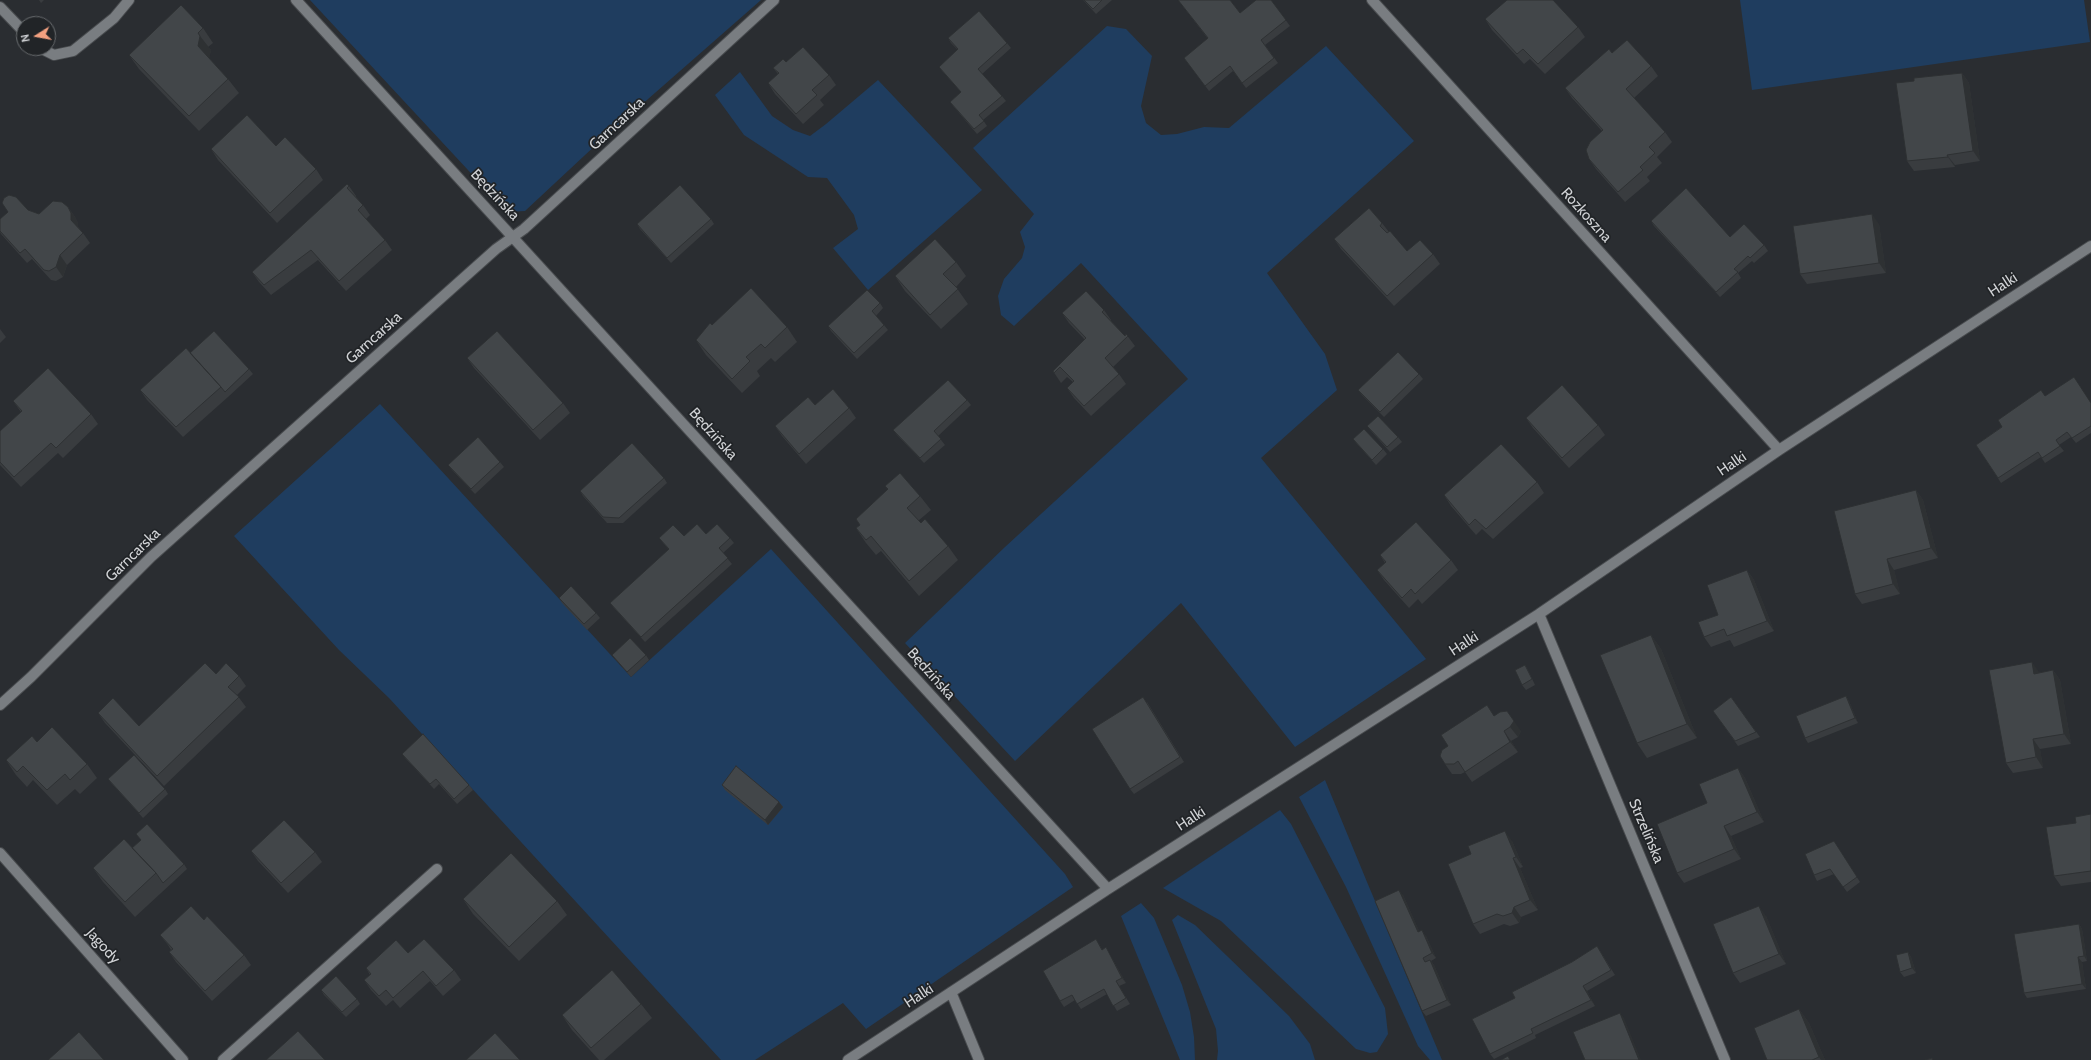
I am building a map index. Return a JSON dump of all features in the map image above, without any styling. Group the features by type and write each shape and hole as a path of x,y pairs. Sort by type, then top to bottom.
{"street":[{"path":"56,55 73,51 114,18 129,0"},
{"name":"Będzińska","path":"296,0 952,720 1108,889"},
{"name":"Garncarska","path":"0,705 31,677 151,557 490,254 524,229 774,0"},
{"name":"Rozkoszna","path":"1372,0 1779,450"},
{"path":"0,7 16,24"},
{"name":"Halki","path":"848,1060 1108,889 1539,614 1779,450 2091,246"},
{"name":"Strzelińska","path":"1539,614 1725,1060"},
{"name":"Jagody","path":"0,853 183,1060"},
{"path":"223,1060 437,869"},
{"path":"951,992 979,1060"}],"shaded area":[{"path":"310,0 761,0 599,142 525,211 507,212"},
{"path":"1740,0 2084,0 2090,42 1752,90"},
{"path":"1107,26 1126,29 1152,56 1141,106 1146,123 1161,135 1177,134 1204,127 1229,128 1326,46 1414,141 1267,273 1325,354 1337,390 1261,458 1426,659 1295,747 1181,603 1015,761 905,643 1005,547 1188,379 1081,263 1014,326 1001,315 998,296 1004,279 1022,258 1025,247 1020,232 1034,214 973,148"},
{"path":"740,72 772,116 793,130 810,136 878,80 982,190 868,290 833,248 858,229 854,215 827,178 808,177 744,135 715,95"},
{"path":"380,404 631,677 771,549 1065,874 1073,887 866,1029 843,1003 755,1060 721,1060 389,698 339,650 234,536"},
{"path":"1325,780 1442,1060 1430,1060 1418,1046 1346,887 1299,797"},
{"path":"1280,810 1291,824 1385,1008 1388,1034 1377,1052 1370,1053 1356,1049 1221,921 1163,888"},
{"path":"1141,903 1154,918 1182,985 1190,1012 1194,1037 1195,1060 1180,1060 1121,916"},
{"path":"1178,915 1195,925 1289,1016 1310,1044 1315,1060 1217,1060 1218,1051 1216,1029 1172,920"}],"building":[{"path":"1084,0 1102,0 1093,9"},
{"path":"1178,0 1230,0 1240,13 1256,0 1271,0 1286,20 1261,40 1274,58 1242,83 1230,66 1205,86 1184,58 1208,38"},
{"path":"1507,0 1553,0 1578,27 1538,64 1523,49 1517,54 1485,19"},
{"path":"181,5 203,28 198,33 200,36 198,46 228,79 189,116 129,55"},
{"path":"979,11 1007,43 978,69 1002,96 979,115 984,121 974,129 950,102 961,92 939,67 958,49 948,38"},
{"path":"1627,40 1651,66 1626,89 1665,132 1649,147 1655,153 1640,167 1643,170 1618,192 1589,159 1586,150 1590,142 1603,130 1565,88 1609,49 1612,53"},
{"path":"803,47 829,75 812,90 817,95 796,114 768,83 779,73 773,68 783,59 786,62"},
{"path":"1962,73 1973,151 1947,155 1948,157 1907,161 1896,83 1914,81 1914,78"},
{"path":"247,115 276,146 285,137 316,169 270,213 211,149"},
{"path":"347,184 349,186 347,188 363,205 358,210 385,240 339,281 311,250 264,285 252,272"},
{"path":"680,185 711,219 667,258 637,224"},
{"path":"1686,188 1730,237 1744,224 1764,245 1750,258 1748,256 1734,269 1738,272 1716,292 1651,221"},
{"path":"9,195 16,197 28,210 39,214 53,201 62,202 68,207 71,213 71,220 83,233 60,255 56,267 49,271 44,270 25,249 20,253 0,231 0,219 8,212 2,203 4,198"},
{"path":"1369,208 1382,223 1380,226 1387,233 1390,231 1407,251 1420,240 1433,254 1387,296 1334,239"},
{"path":"1872,214 1879,263 1800,274 1793,226"},
{"path":"935,239 956,262 943,274 958,289 930,315 895,276"},
{"path":"751,288 787,327 765,348 761,344 746,357 750,361 732,379 696,340 710,323 712,325"},
{"path":"867,290 880,303 872,311 884,325 854,353 828,326"},
{"path":"1086,291 1104,310 1102,312 1125,336 1126,334 1128,336 1105,358 1119,374 1084,406 1067,388 1074,381 1060,367 1054,373 1053,371 1086,338 1062,313"},
{"path":"214,331 249,369 225,392 190,353"},
{"path":"497,331 563,403 533,430 467,358"},
{"path":"186,348 221,387 176,427 140,390"},
{"path":"1398,352 1419,374 1380,412 1358,390"},
{"path":"48,368 91,414 56,448 51,443 14,477 0,462 0,431 22,411 13,401"},
{"path":"2074,377 2091,403 2091,426 2072,438 2067,432 2056,440 2060,446 2042,458 2038,452 1998,478 1976,445 2002,427 1998,420 2041,390 2045,396"},
{"path":"948,380 967,400 934,431 941,439 920,458 893,430"},
{"path":"1562,385 1598,425 1562,458 1526,418"},
{"path":"833,389 849,408 799,454 775,426 808,397 815,405"},
{"path":"1378,416 1398,437 1387,447 1367,426"},
{"path":"1364,429 1383,449 1372,460 1353,439"},
{"path":"478,437 500,462 471,489 448,465"},
{"path":"632,443 664,478 619,518 603,517 580,491"},
{"path":"1501,444 1537,482 1486,529 1475,519 1469,525 1444,495"},
{"path":"900,473 920,496 907,508 921,523 925,519 948,546 909,581 871,536 866,540 856,528 860,525 856,519 888,489 885,486"},
{"path":"1916,490 1931,548 1887,559 1893,584 1855,594 1834,511"},
{"path":"1416,522 1451,560 1415,594 1411,589 1402,598 1377,570 1386,562 1380,555"},
{"path":"697,524 706,534 717,524 730,538 719,548 728,558 641,637 610,603 669,549 659,538 673,525 684,536"},
{"path":"1747,570 1767,621 1727,636 1724,629 1704,637 1698,622 1718,615 1707,585"},
{"path":"571,586 596,613 584,624 559,598"},
{"path":"1651,635 1687,724 1637,743 1600,655"},
{"path":"630,638 646,655 627,672 612,655"},
{"path":"2032,662 2034,674 2053,670 2064,734 2033,739 2036,757 2006,763 1989,670"},
{"path":"205,663 216,674 226,663 239,676 228,687 239,697 157,776 98,713 113,698 139,726"},
{"path":"1525,665 1532,679 1522,685 1515,670"},
{"path":"1846,696 1855,718 1805,738 1796,716"},
{"path":"1143,697 1180,757 1130,789 1092,729"},
{"path":"1731,697 1756,732 1735,741 1713,711"},
{"path":"1487,705 1494,716 1500,712 1507,711 1514,721 1510,727 1504,731 1510,742 1465,772 1458,761 1454,764 1445,764 1440,756 1442,750 1448,746 1441,735"},
{"path":"52,727 87,764 70,780 65,774 47,790 23,766 17,772 6,760 32,736 37,742"},
{"path":"423,734 469,785 454,799 436,779 430,784 402,754"},
{"path":"134,755 165,789 139,813 108,779"},
{"path":"736,766 779,802 765,820 722,785"},
{"path":"1738,768 1757,812 1724,826 1734,849 1677,873 1657,824 1707,803 1699,784"},
{"path":"2091,814 2091,871 2054,876 2046,827 2076,823 2075,817"},
{"path":"284,820 315,852 281,883 251,851"},
{"path":"147,824 184,864 163,883 156,873 132,848 141,840 136,834"},
{"path":"1505,831 1516,857 1513,858 1530,900 1514,907 1512,913 1503,916 1497,914 1473,924 1448,864 1471,854 1468,846"},
{"path":"124,839 156,873 125,902 93,868"},
{"path":"1834,841 1857,877 1843,887 1830,869 1814,875 1805,854"},
{"path":"511,853 557,901 509,947 463,899"},
{"path":"1399,890 1418,932 1422,930 1432,953 1423,958 1425,962 1430,960 1447,1000 1422,1011 1375,901"},
{"path":"191,906 204,920 207,916 244,955 205,991 169,952 173,949 160,935"},
{"path":"1759,906 1779,954 1733,973 1713,924"},
{"path":"2079,924 2084,956 2078,957 2082,984 2024,993 2014,934"},
{"path":"424,939 454,970 436,986 423,971 393,998 386,990 379,996 364,980 371,974 366,968 396,940 408,953"},
{"path":"1096,939 1102,950 1106,947 1122,978 1116,981 1126,998 1113,1006 1104,989 1077,1004 1072,995 1060,1001 1043,971"},
{"path":"1597,946 1611,970 1583,986 1591,1000 1531,1029 1533,1033 1490,1054 1472,1019 1515,998 1512,992 1572,962"},
{"path":"1908,952 1912,968 1900,972 1896,955"},
{"path":"612,970 641,1004 591,1048 562,1015"},
{"path":"336,976 357,999 342,1012 321,990"},
{"path":"1799,1009 1819,1057 1812,1060 1767,1060 1754,1028"},
{"path":"1620,1013 1639,1060 1585,1060 1573,1032"},
{"path":"298,1031 325,1060 266,1060"},
{"path":"79,1032 104,1060 48,1060"},
{"path":"495,1033 520,1060 466,1060"},
{"path":"1508,1056 1510,1060 1501,1060"}]}
